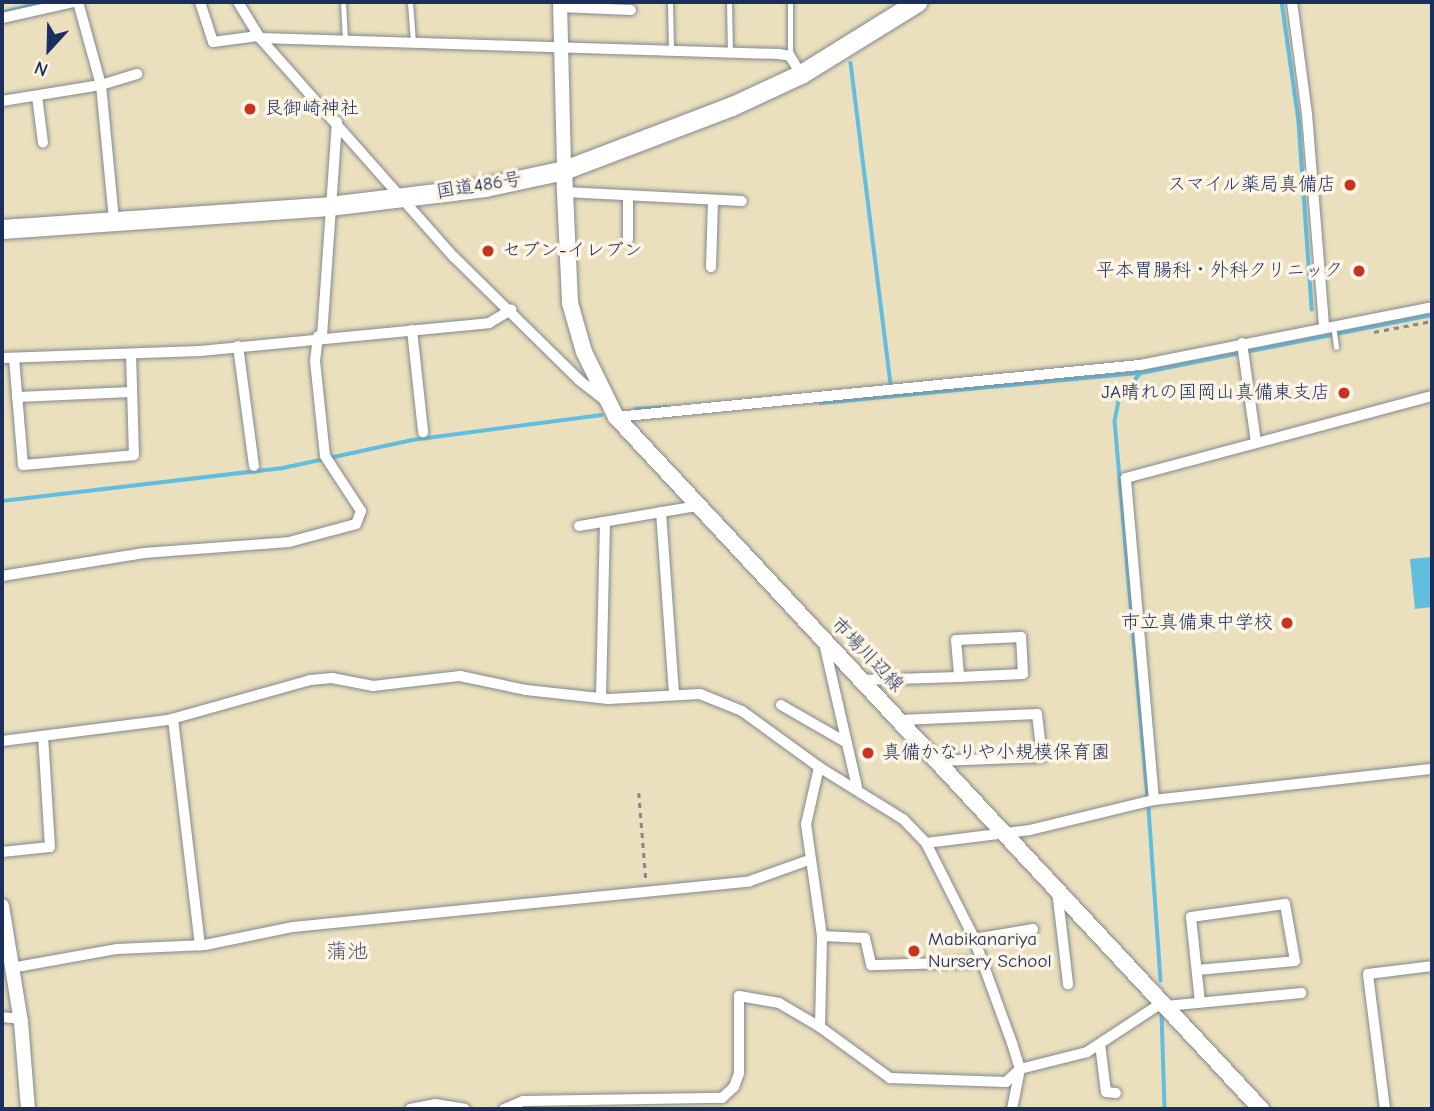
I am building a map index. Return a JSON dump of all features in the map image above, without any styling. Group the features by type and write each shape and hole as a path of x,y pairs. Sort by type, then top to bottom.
{"highway":[{"name":"国道486号","path":"2,229 329,206 404,197 564,170 732,106 801,74 917,2"}],"main road":[{"name":"市場川辺線","path":"564,170 570,303 584,352 616,417 697,506 1007,831 1261,1109"}],"street":[{"path":"2,18 76,2 100,85 114,220"},
{"path":"200,2 213,43 259,37 790,56 801,74"},
{"path":"238,2 259,37 404,197 454,257 511,310 579,380 607,402"},
{"path":"1292,2 1331,330"},
{"path":"564,170 560,4 631,10"},
{"path":"2,101 100,85 137,74"},
{"path":"37,96 43,144"},
{"path":"2,576 144,553 289,542 356,524 360,511 326,458 314,361 320,336 337,122"},
{"path":"564,192 628,198 742,201"},
{"path":"628,198 628,239"},
{"path":"711,267 713,200"},
{"path":"616,417 1140,365 1243,348 1432,307"},
{"path":"2,359 131,354 489,323 511,310"},
{"path":"412,330 423,432"},
{"path":"238,346 254,466"},
{"path":"1243,348 1256,442"},
{"path":"14,358 23,465 134,455 131,354"},
{"path":"18,397 132,392"},
{"path":"1154,800 1126,478 1432,396"},
{"path":"579,526 697,506"},
{"path":"661,512 674,695"},
{"path":"601,698 605,522"},
{"path":"862,680 959,677 1024,674 1021,637 956,640 959,677"},
{"path":"823,639 857,788"},
{"path":"2,740 173,719 310,680 332,678 373,686 460,676 526,690 601,698 700,694 742,711 819,767 903,818 926,843 974,939 1020,1069 1012,1109"},
{"path":"781,705 847,743"},
{"path":"900,720 1037,714 1042,757 939,761"},
{"path":"173,719 200,945"},
{"path":"2,852 50,847 43,736"},
{"path":"819,767 806,824 809,860 822,936 820,1027"},
{"path":"926,843 1007,831 1154,800 1432,769"},
{"path":"11,968 117,949 200,945 293,927 768,878 809,860"},
{"path":"1057,887 1068,984"},
{"path":"1197,970 1295,961 1285,904 1191,917 1200,1003"},
{"path":"2,906 20,1019 28,1109"},
{"path":"974,939 1033,929"},
{"path":"822,936 865,938 871,965 983,962"},
{"path":"1385,1109 1368,974 1432,967"},
{"path":"504,1109 523,1101 689,1105 722,1097 734,1087 738,1073 739,996 779,1003 820,1027 890,1079 1006,1082 1020,1069 1087,1052 1165,1004 1301,993"},
{"path":"2,1017 20,1019"},
{"path":"1100,1044 1106,1093 1116,1093"},
{"path":"410,1109 435,1104 465,1109"}],"lane":[{"path":"343,2 345,40"},
{"path":"410,2 413,43"},
{"path":"670,2 671,51"},
{"path":"729,2 730,53"},
{"path":"790,2 790,56"},
{"path":"1331,330 1336,347"}],"path":[{"path":"639,793 648,890"}],"water":[{"path":"1432,557 1432,607 1415,609 1410,559"}],"waterway":[{"path":"2,13 44,2"},
{"path":"1282,2 1299,122 1312,310"},
{"path":"851,63 891,383"},
{"path":"821,403 1141,373 1432,315"},
{"path":"1141,373 1119,401 1115,421 1148,796"},
{"path":"636,409 666,407"},
{"path":"2,501 283,468 412,440 601,415"},
{"path":"1149,809 1161,981"},
{"path":"1162,1013 1165,1109"}],"place":[{"name":"艮御崎神社","path":"250,109"},
{"name":"スマイル薬局真備店","path":"1350,185"},
{"name":"セブン-イレブン","path":"488,251"},
{"name":"平本胃腸科・外科クリニック","path":"1359,271"},
{"name":"JA晴れの国岡山真備東支店","path":"1344,393"},
{"name":"市立真備東中学校","path":"1287,623"},
{"name":"真備かなりや小規模保育園","path":"868,753"},
{"name":"Mabikanariya Nursery School","path":"914,951"}],"district":[{"name":"蒲池","path":"347,951"}]}
